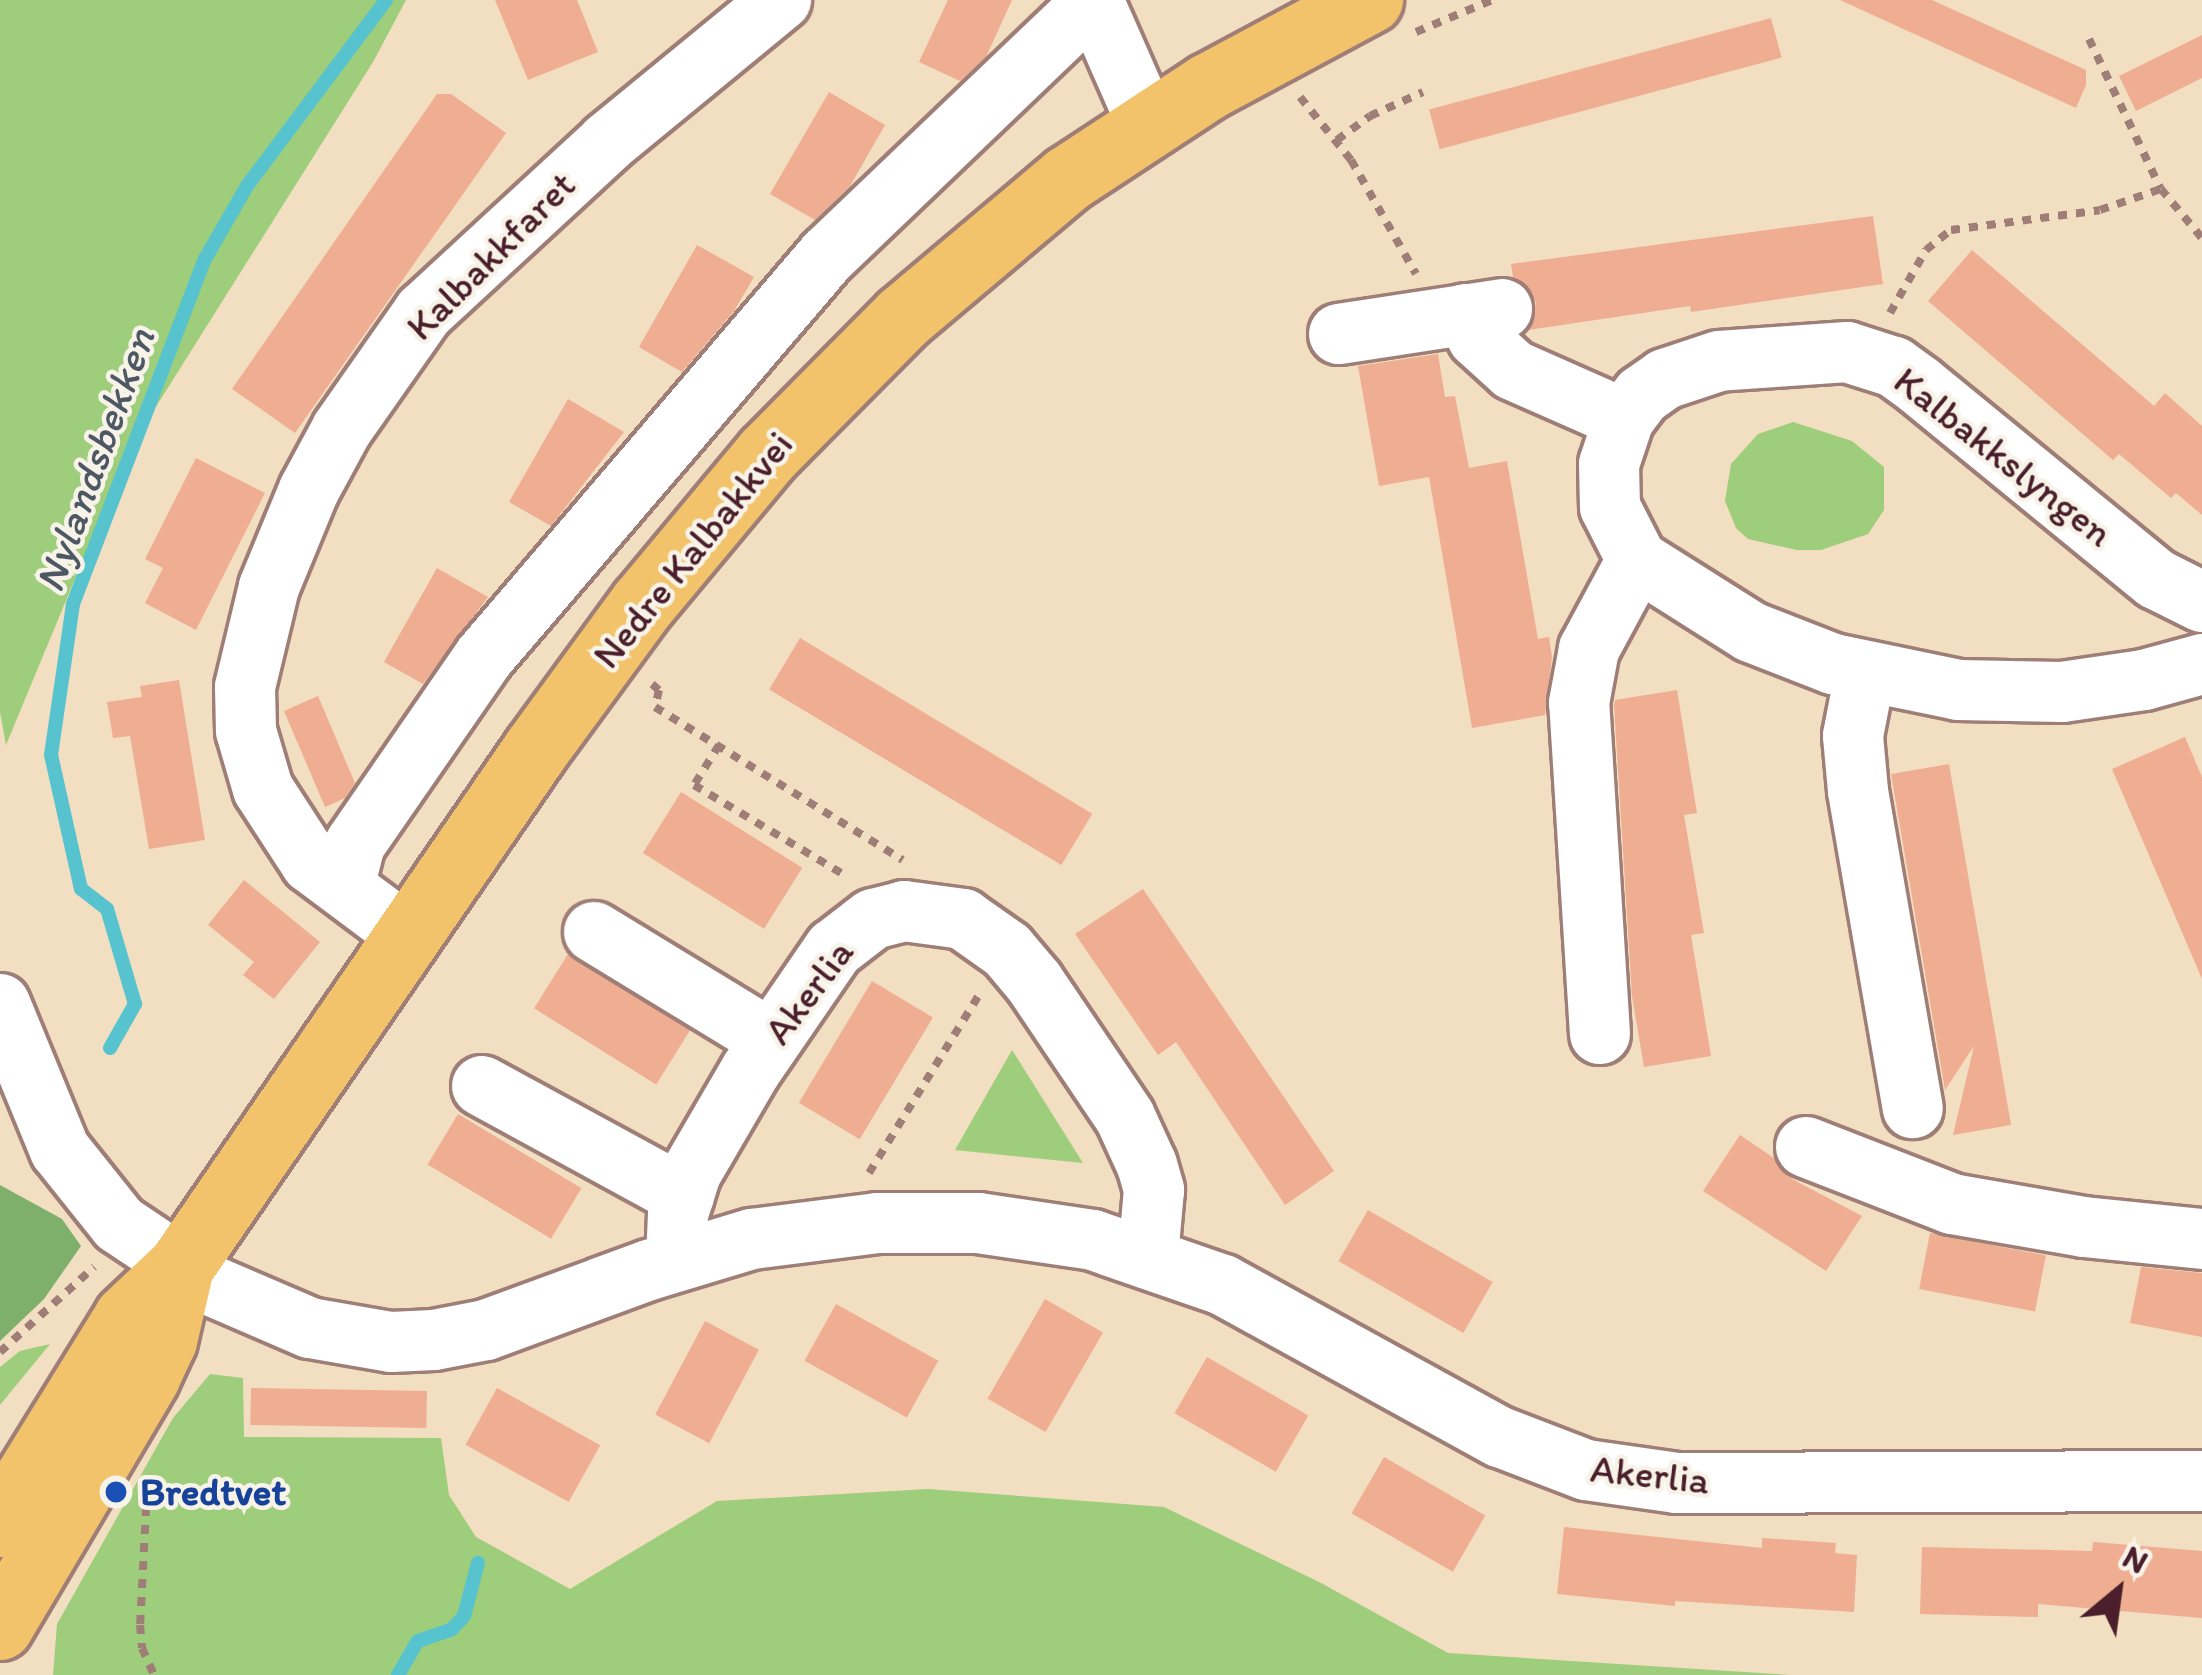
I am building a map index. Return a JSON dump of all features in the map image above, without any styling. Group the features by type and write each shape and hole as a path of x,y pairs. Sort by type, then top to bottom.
{"main road":[{"name":"Nedre Kalbakkvei","path":"0,1524 127,1318 181,1268 406,934 643,604 767,454 841,376 978,252 1147,123 1292,37 1391,17"},
{"name":"Nedre Kalbakkvei","path":"0,1627 147,1377 164,1341 181,1268"}],"street":[{"name":"Kalbakkfaret","path":"406,934 311,863 263,789 246,731 251,648 309,490 342,429 424,312 608,142 781,0"},
{"path":"344,887 355,844 484,657 827,256 1094,1 1147,123"},
{"path":"1339,334 1466,314 1478,338 1513,370 1624,419 1609,464 1607,489 1619,531 1637,560 1751,632 1865,674 1958,690 2062,692 2144,680 2202,664"},
{"name":"Kalbakkslyngen","path":"1624,419 1642,395 1665,379 1704,364 1822,350 1873,359 1919,385 2156,579 2202,602"},
{"path":"1600,1034 1579,703 1589,649 1637,560"},
{"path":"1865,674 1852,736 1912,1108"},
{"path":"915,913 963,919 1007,950 1125,1117 1148,1165 1154,1190 1148,1256"},
{"name":"Akerlia","path":"676,1261 684,1196 704,1144 771,1040 834,949 859,926 915,913"},
{"path":"593,932 771,1040"},
{"name":"Akerlia","path":"0,1004 61,1150 119,1224 181,1268 310,1328 391,1342 486,1330 676,1261 752,1239 848,1225 978,1223 1093,1240 1148,1256 1279,1313 1500,1437 1586,1470 1677,1483 2202,1481"},
{"path":"482,1086 684,1196"},
{"path":"1806,1148 1952,1204 2084,1227 2202,1238"}],"path":[{"path":"1391,17 1492,0"},
{"path":"2089,39 2161,189 2202,238"},
{"path":"1315,81 1295,91 1337,140 1416,272 1466,314"},
{"path":"1337,140 1370,116 1423,92"},
{"path":"1873,359 1904,283 1941,236 2009,220 2101,210 2161,189"},
{"path":"636,693 657,665"},
{"path":"658,695 655,707 719,745 903,860 926,879 915,913 694,785 719,745"},
{"path":"848,1225 863,1183 1007,950"},
{"path":"0,1352 99,1262"},
{"path":"147,1478 140,1625 142,1648 154,1675"}],"green space":[{"path":"0,0 406,0 373,62 128,451 6,745 0,712"},
{"path":"1793,422 1852,441 1884,467 1884,510 1868,534 1821,550 1797,550 1748,539 1736,528 1725,501 1731,464 1758,434"},
{"path":"1012,1050 1083,1163 955,1150"},
{"path":"0,1185 62,1219 81,1246 44,1299 0,1341"},
{"path":"50,1344 0,1405 0,1367 20,1351"},
{"path":"210,1374 243,1378 244,1437 441,1438 449,1495 476,1537 570,1589 717,1501 928,1489 1164,1507 1321,1583 1448,1653 1790,1675 53,1675 57,1624 173,1418"}],"building":[{"path":"495,0 577,0 598,52 528,80"},
{"path":"948,0 1012,0 986,57 960,81 919,62"},
{"path":"1840,0 1932,0 2086,70 2086,85 2076,108"},
{"path":"1771,18 1782,58 1440,149 1429,110"},
{"path":"2202,35 2202,78 2136,111 2119,76"},
{"path":"829,92 885,125 850,186 815,220 770,194"},
{"path":"437,94 451,94 506,133 295,433 232,389"},
{"path":"1873,216 1883,284 1691,312 1690,306 1528,330 1536,303 1528,287 1513,277 1511,264"},
{"path":"697,245 754,277 734,311 682,372 639,347"},
{"path":"1972,250 2154,406 2165,393 2202,426 2202,515 2176,493 2171,498 2119,454 2113,460 1928,301"},
{"path":"1438,354 1445,397 1455,396 1469,468 1507,461 1538,639 1549,637 1552,657 1545,715 1472,728 1429,477 1379,486 1358,366"},
{"path":"568,399 624,432 551,526 509,502"},
{"path":"196,458 265,493 196,630 145,603 163,568 145,559"},
{"path":"437,568 488,597 423,684 384,662"},
{"path":"800,638 1092,814 1061,865 769,689"},
{"path":"179,680 205,840 149,849 130,736 113,738 107,702 142,697 140,686"},
{"path":"1677,690 1697,813 1684,815 1704,933 1691,935 1711,1056 1644,1067 1632,996 1614,705 1615,700"},
{"path":"318,696 355,783 345,798 325,807 284,711"},
{"path":"2185,737 2202,777 2202,979 2112,769"},
{"path":"1949,764 2011,1125 1953,1135 1974,1046 1945,1090 1891,774"},
{"path":"681,792 802,868 764,929 643,853"},
{"path":"244,880 320,942 274,999 243,975 254,962 208,925"},
{"path":"1143,889 1334,1171 1285,1205 1176,1042 1158,1055 1075,934"},
{"path":"568,954 690,1030 656,1085 534,1008"},
{"path":"872,981 933,1018 860,1139 799,1103"},
{"path":"458,1114 581,1188 551,1239 428,1165"},
{"path":"1740,1135 1774,1158 1792,1179 1862,1216 1826,1271 1703,1191"},
{"path":"1368,1210 1493,1282 1463,1333 1338,1261"},
{"path":"1930,1233 2046,1256 2035,1311 1919,1289"},
{"path":"2141,1267 2202,1273 2202,1337 2130,1323"},
{"path":"1045,1299 1103,1332 1046,1432 988,1399"},
{"path":"836,1304 938,1361 907,1418 804,1361"},
{"path":"705,1321 759,1350 709,1443 655,1415"},
{"path":"1207,1357 1308,1416 1276,1472 1174,1413"},
{"path":"251,1388 427,1391 426,1428 250,1425"},
{"path":"497,1388 600,1445 569,1502 465,1445"},
{"path":"1384,1457 1485,1516 1453,1572 1352,1513"},
{"path":"1564,1527 1762,1548 1762,1538 1836,1543 1835,1553 1857,1555 1854,1612 1675,1601 1675,1606 1557,1594"},
{"path":"2093,1542 2202,1551 2202,1618 2038,1604 2038,1617 1920,1614 1922,1547 2092,1551"}],"waterway":[{"name":"Nylandsbekken","path":"110,1048 135,1004 107,909 81,889 51,755 73,604 205,259 247,186 386,0"},
{"name":"Nylandsbekken","path":"398,1675 418,1641 452,1629 464,1616 478,1563"}],"place":[{"name":"Bredtvet","path":"116,1492"}]}
